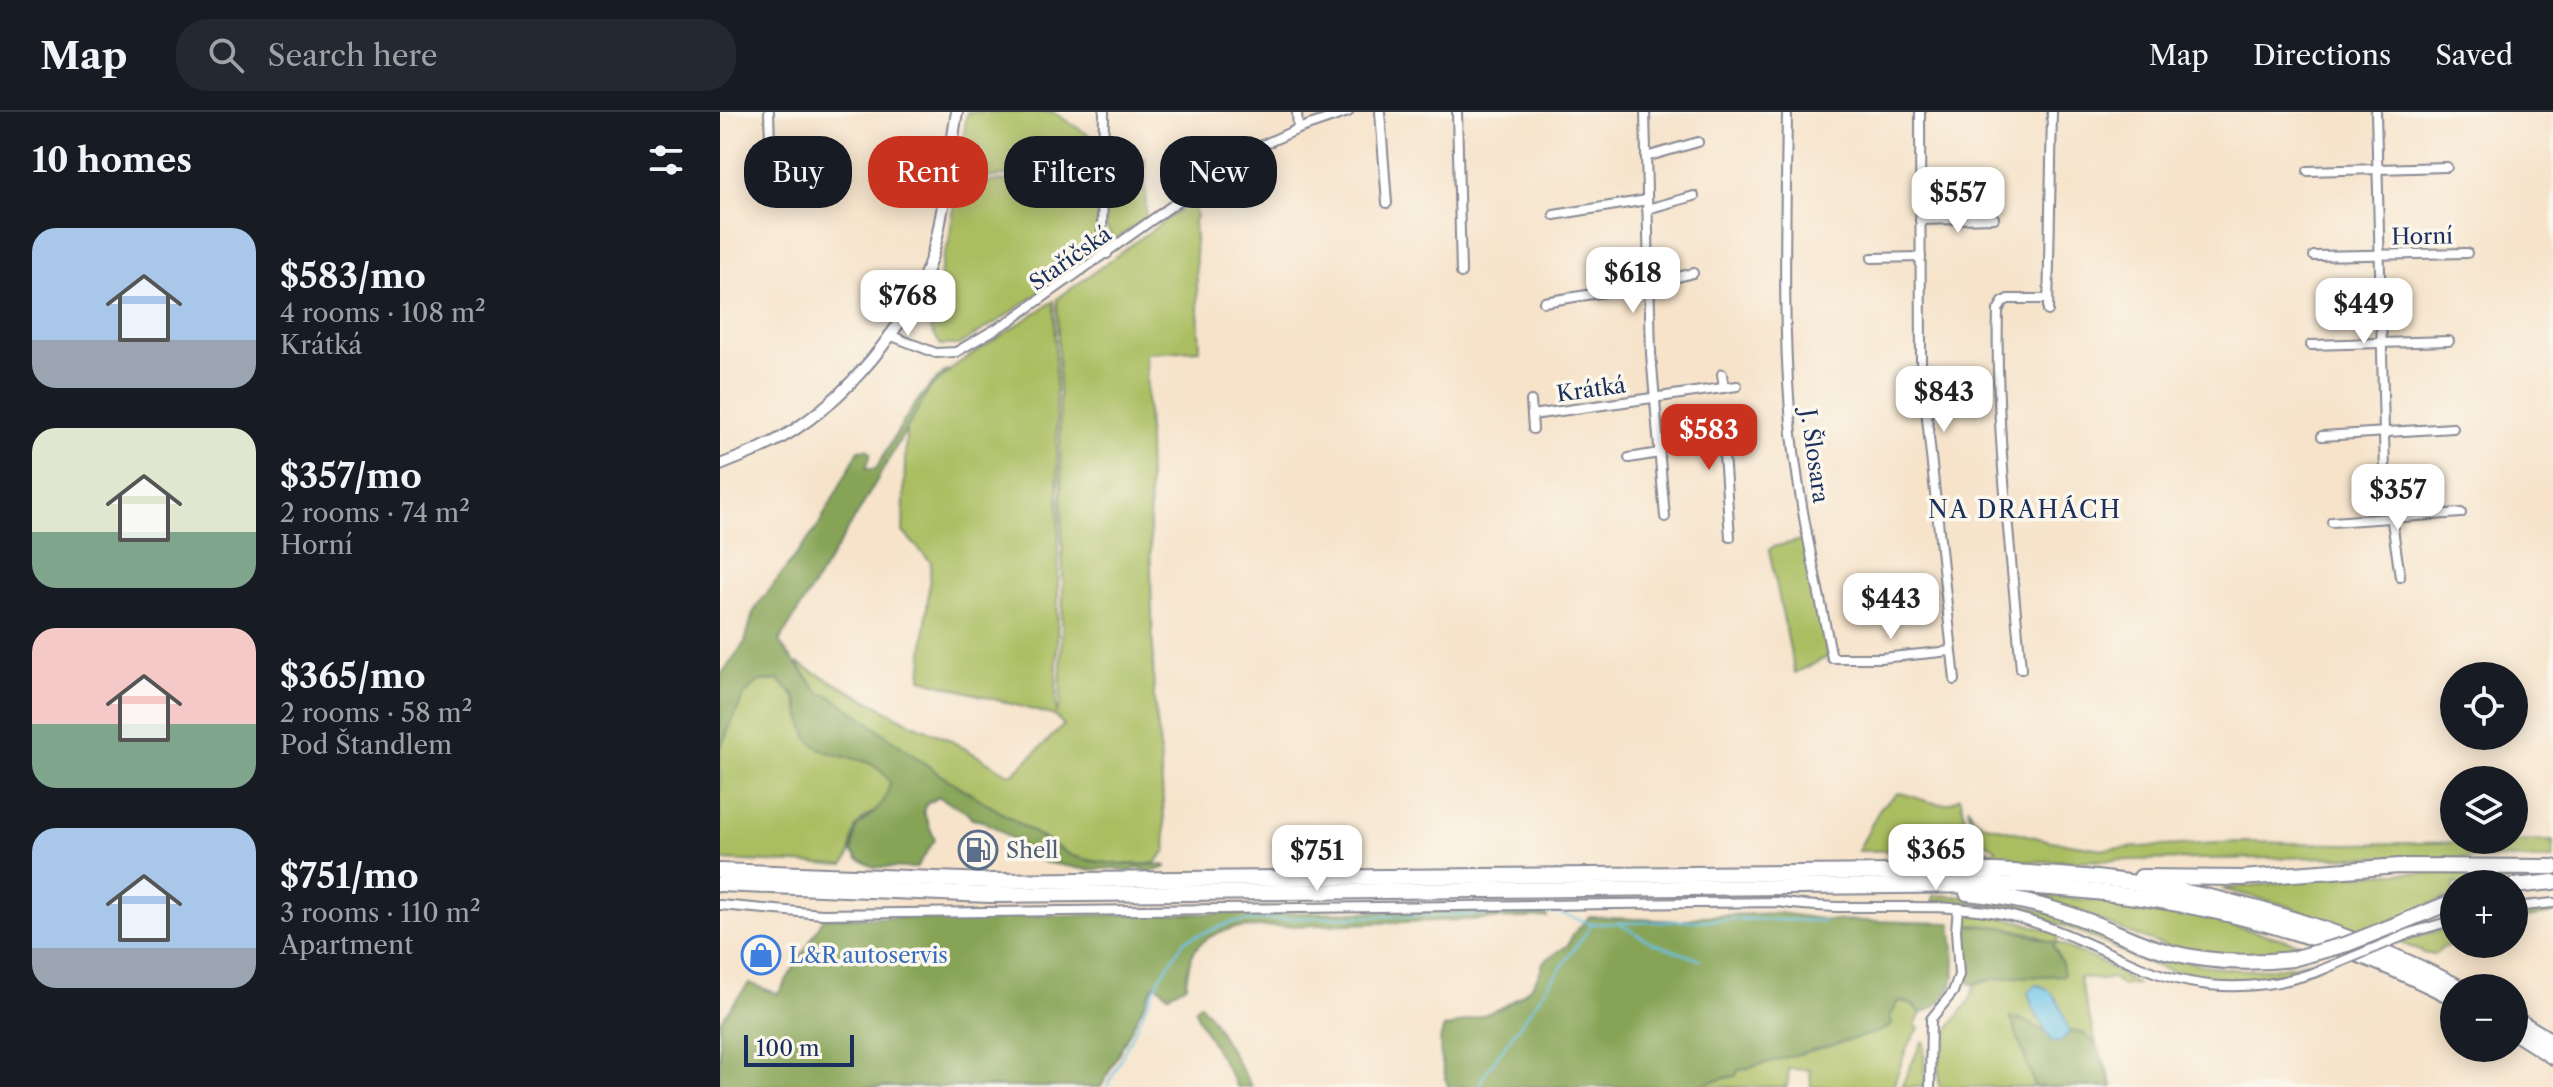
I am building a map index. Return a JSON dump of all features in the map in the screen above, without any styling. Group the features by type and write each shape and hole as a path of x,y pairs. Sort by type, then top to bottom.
{"highway":[{"path":"720,871 990,881 1995,871 2220,879 2399,866 2553,867"},
{"path":"2073,876 2140,884 2272,912 2361,942 2440,978"},
{"path":"2528,885 2553,882"},
{"path":"720,884 990,895 1998,885 2072,888 2179,903 2269,924 2327,942 2440,991"},
{"path":"1879,886 2023,901 2087,920 2165,951 2210,961 2261,963 2292,959 2347,944 2440,907"},
{"path":"2528,1027 2553,1042"},
{"path":"2528,1041 2553,1057"}],"street":[{"path":"769,112 770,136"},
{"path":"720,465 795,429 817,413 842,391 889,335 919,285 935,245 957,112"},
{"path":"1104,112 1102,236 1107,254"},
{"path":"1297,112 1298,129"},
{"name":"Staříčská","path":"889,335 936,353 956,352 1011,320 1107,254 1237,158 1298,129 1348,112"},
{"path":"1380,112 1387,203"},
{"path":"1457,112 1461,273"},
{"name":"Krátká","path":"1645,112 1648,285 1665,517"},
{"name":"J. Šlosara","path":"1787,112 1785,269 1790,414 1809,542 1832,658 1881,658 1951,651"},
{"path":"1920,112 1921,362 1955,680"},
{"path":"2048,311 2052,112"},
{"name":"Horní","path":"2376,112 2383,431 2390,516 2400,577"},
{"path":"1646,157 1698,142"},
{"path":"2308,171 2447,167"},
{"path":"1554,215 1647,205 1694,196"},
{"path":"1920,220 1994,218"},
{"name":"Horní","path":"2314,256 2467,253"},
{"path":"1872,258 1921,257"},
{"path":"1544,302 1648,285 1693,273"},
{"path":"2021,669 2004,485 1997,374 1998,310 2008,299 2048,299"},
{"path":"2311,345 2449,341"},
{"path":"1722,374 1724,388"},
{"name":"Krátká","path":"1532,415 1737,386"},
{"name":"Krátká","path":"1531,401 1533,429"},
{"path":"2322,436 2453,428"},
{"path":"1629,458 1720,437 1723,440 1730,537"},
{"path":"2332,522 2461,513"},
{"path":"720,905 822,914 1778,902 1811,907 1958,908 1995,912 2038,923 2147,969 2195,984 2221,987 2289,980 2440,924"},
{"path":"2528,906 2553,903"},
{"path":"1930,1087 1931,1019 1953,992 1959,975 1958,908"}],"green space":[{"path":"967,112 1053,112 1090,136 1004,136 1004,176 988,178 988,136 964,136"},
{"path":"1145,158 1146,217 1118,238 1111,236 1106,226 1106,208 1144,208"},
{"path":"1004,181 1004,208 1098,208 1097,253 958,345 941,345 931,330 954,208 988,208 988,182"},
{"path":"1182,208 1195,208 1200,350 1146,353 1154,701 1166,851 1155,863 1100,862 1070,855 939,774 832,697 819,693 797,663 908,722 948,739 1009,774 1015,772 1064,725 1055,716 921,679 931,562 903,532 906,428 930,388 956,365 1054,301 1059,535 1056,713 1060,704 1063,584 1057,299"},
{"path":"947,370 949,372 930,388 779,642 819,693 832,697 939,774 1070,855 1095,861 1160,865 1165,868 1150,872 1139,868 1128,872 1115,868 1089,870 1043,862 999,830 972,819 966,812 939,797 926,804 923,811 935,840 916,868 874,867 858,859 852,852 856,828 882,803 890,782 874,766 829,753 813,743 805,732 796,698 779,680 759,681 744,695 720,748 720,676 745,642 753,613 817,528 859,450 867,449 871,453 866,469 876,469 916,403 925,391"},
{"path":"1802,540 1806,543 1828,657 1795,673 1769,550"},
{"path":"779,680 796,698 800,715 820,749 869,763 891,782 884,801 856,828 844,865 720,860 720,748 744,695 759,681"},
{"path":"1898,793 1937,803 1952,802 1959,797 1968,832 1965,845 1957,849 1858,851 1880,808"},
{"path":"1968,806 1973,816 1983,824 2051,841 2103,849 2238,842 2440,843 2440,854 2528,854 2528,841 2553,841 2553,859 2338,857 1918,863 1917,858 1949,857 1974,846 1994,852 1996,849 1973,836"},
{"path":"2440,873 2440,901 2360,933 2281,904 2222,889 2349,875"},
{"path":"2528,873 2529,873 2546,876 2528,879"},
{"path":"1934,895 2026,906 2154,951 2206,965 2253,970 2318,960 2321,966 2296,974 2248,982 2202,979 2155,966 2078,931 2037,917 1985,905 1933,901"},
{"path":"2038,895 2124,903 2195,915 2315,948 2236,956 2196,952 2142,938"},
{"path":"2553,906 2553,914 2528,918 2528,910"},
{"path":"1546,910 1547,917 1233,928 1221,932 1204,941 1193,954 1186,985 1168,995 1155,983 1101,1087 720,1087 720,1021 749,983 778,994 824,918"},
{"path":"1779,913 1827,920 1951,923 1955,964 1951,987 1935,1006 1921,1014 1905,1001 1897,1002 1890,1014 1892,1024 1879,1032 1737,1071 1737,1075 1691,1087 1448,1087 1440,1049 1444,1028 1489,1013 1517,998 1538,976 1543,962 1568,945 1573,934 1589,917 1681,921 1703,916"},
{"path":"1974,913 2019,921 2058,934 2057,943 2099,961 2136,984 2123,986 2113,978 2079,977 2096,1043 2080,1032 2040,1030 2030,1023 2011,1018 2035,1087 1939,1087 1943,1041 1970,999 1975,984 1999,978 2063,975 2057,952 2045,939 2011,929 1965,925 1965,915"},
{"path":"1965,925 2003,927 2056,943 2053,946 2064,975 1999,978 1971,984 1968,982"},
{"path":"2440,930 2440,950 2437,954 2427,954 2399,942"},
{"path":"1901,1001 1915,1006 1921,1014 1915,1025 1919,1029 1907,1047 1893,1087 1811,1087 1810,1070 1789,1069 1787,1087 1691,1087 1737,1075 1736,1071 1889,1028 1892,1024 1889,1014"},
{"path":"1200,1004 1252,1087 1237,1087 1198,1018 1195,1008"},
{"path":"2011,1018 2021,1019 2040,1030 2080,1032 2087,1036 2101,1055 2113,1087 2035,1087"},
{"path":"1922,1041 1925,1087 1901,1087"}],"water":[{"path":"2036,985 2049,991 2062,1010 2069,1032 2061,1042 2052,1042 2033,1008 2028,992"}],"waterway":[{"path":"1107,1087 1161,976 1185,940 1232,922 1559,913 1592,924 1746,919 1824,921"},
{"path":"1618,923 1653,943 1700,960"},
{"path":"1480,1087 1482,1078 1592,924"}],"place":[{"name":"Shell","path":"978,850"},
{"name":"L&R autoservis","path":"761,955"}],"district":[{"name":"NA DRAHÁCH","path":"2025,510"}]}
